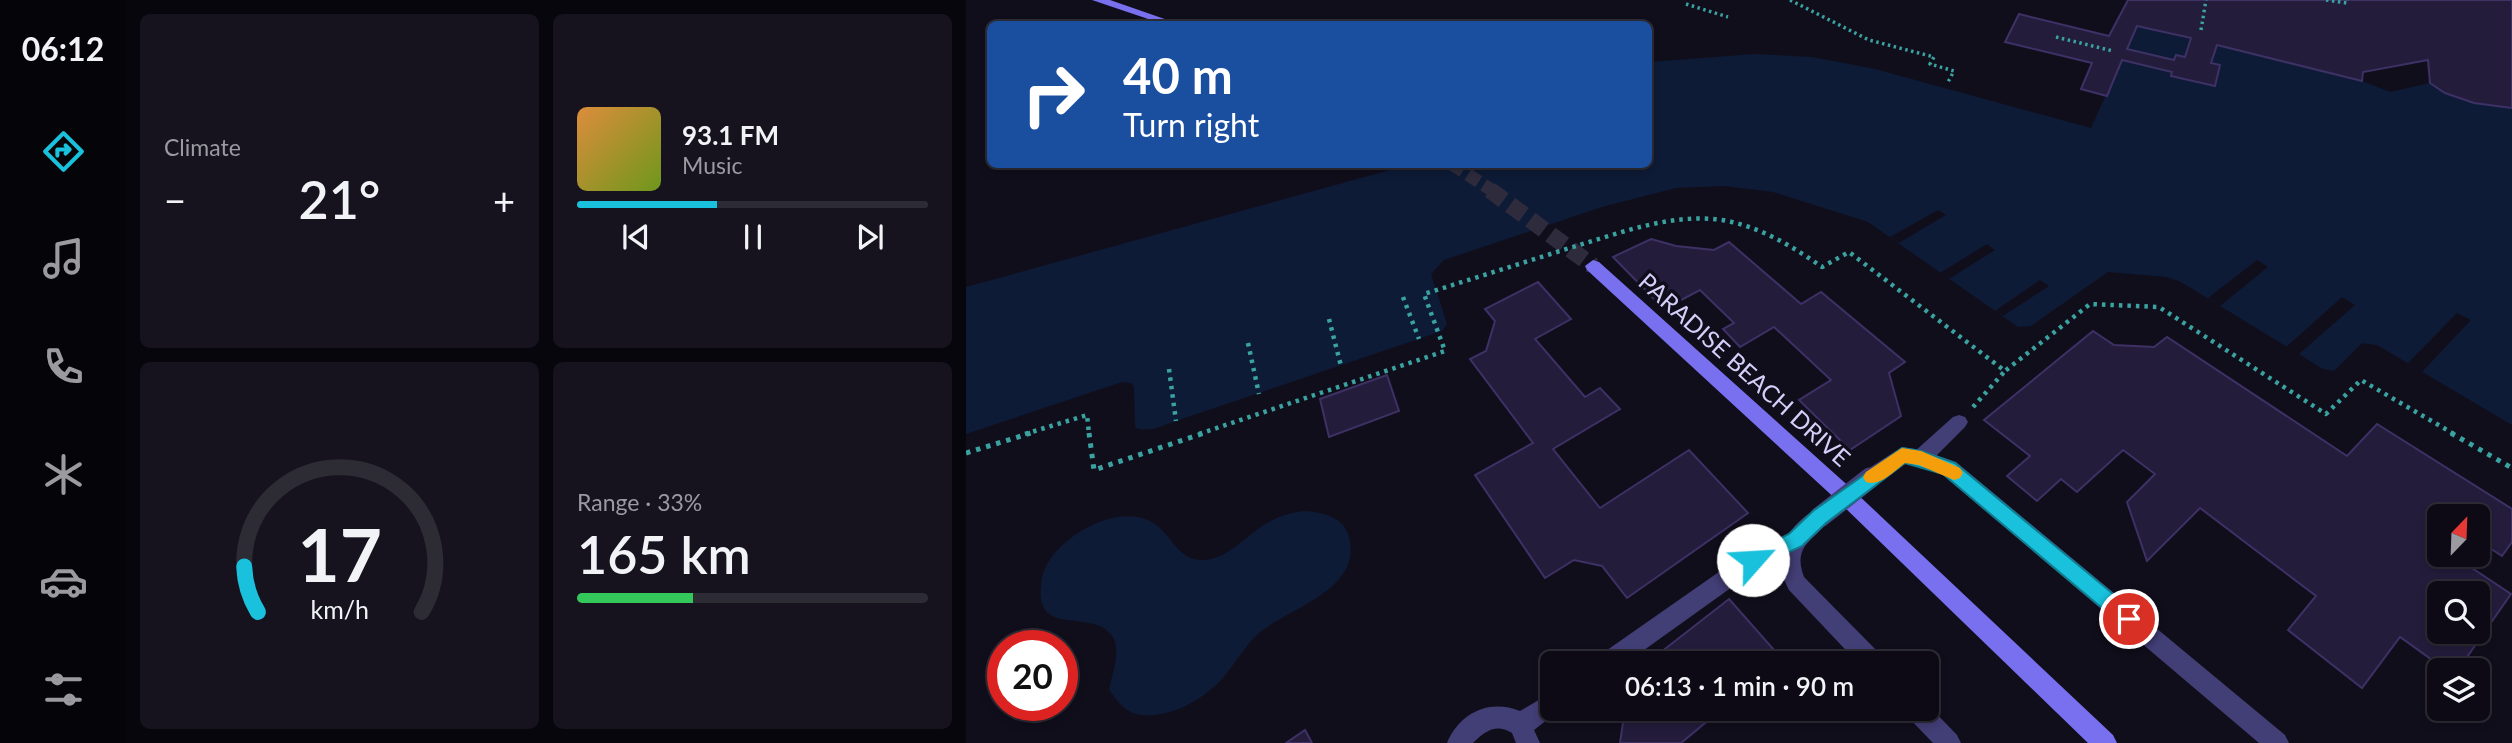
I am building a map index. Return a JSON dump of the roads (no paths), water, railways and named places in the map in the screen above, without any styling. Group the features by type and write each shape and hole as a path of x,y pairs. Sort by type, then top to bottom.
{"street":[{"path":"1098,0 1164,21"},
{"name":"PARADISE BEACH DRIVE","path":"1593,266 1847,497 2105,743"},
{"path":"1921,458 1959,422"},
{"path":"1625,651 1753,560 1796,540 1820,517 1902,455 1921,458 1949,468 2277,743"},
{"path":"1796,540 1789,556 1789,570 1796,583 1861,651"},
{"path":"1459,743 1468,729 1479,720 1504,716 1524,734 1540,716"},
{"path":"1928,721 1949,743"}],"water":[{"path":"2137,26 2362,81 2390,92 2430,83 2445,93 2512,108 2512,425 2377,345 2362,343 2334,371 2323,369 2181,282 2167,277 2108,272 2031,326 2018,327 1868,222 1773,192 1724,186 1676,188 1602,207 1444,260 1431,274 1447,324 1442,331 1160,427 1145,430 1135,427 1134,387 1131,383 1122,382 966,434 966,287 1397,168 1652,168 1652,62 1755,54 1812,57 1875,69 2091,128"},
{"path":"1304,511 1330,516 1345,528 1351,553 1346,569 1336,583 1322,595 1259,633 1214,687 1171,712 1136,714 1124,707 1109,689 1116,656 1113,637 1104,628 1093,624 1056,618 1047,612 1042,602 1042,579 1050,559 1080,532 1112,518 1123,516 1145,519 1161,529 1182,553 1196,560 1205,560 1229,551 1273,520"}],"tunnel":[{"path":"1458,168 1493,191"},
{"path":"1490,190 1593,266"}]}
